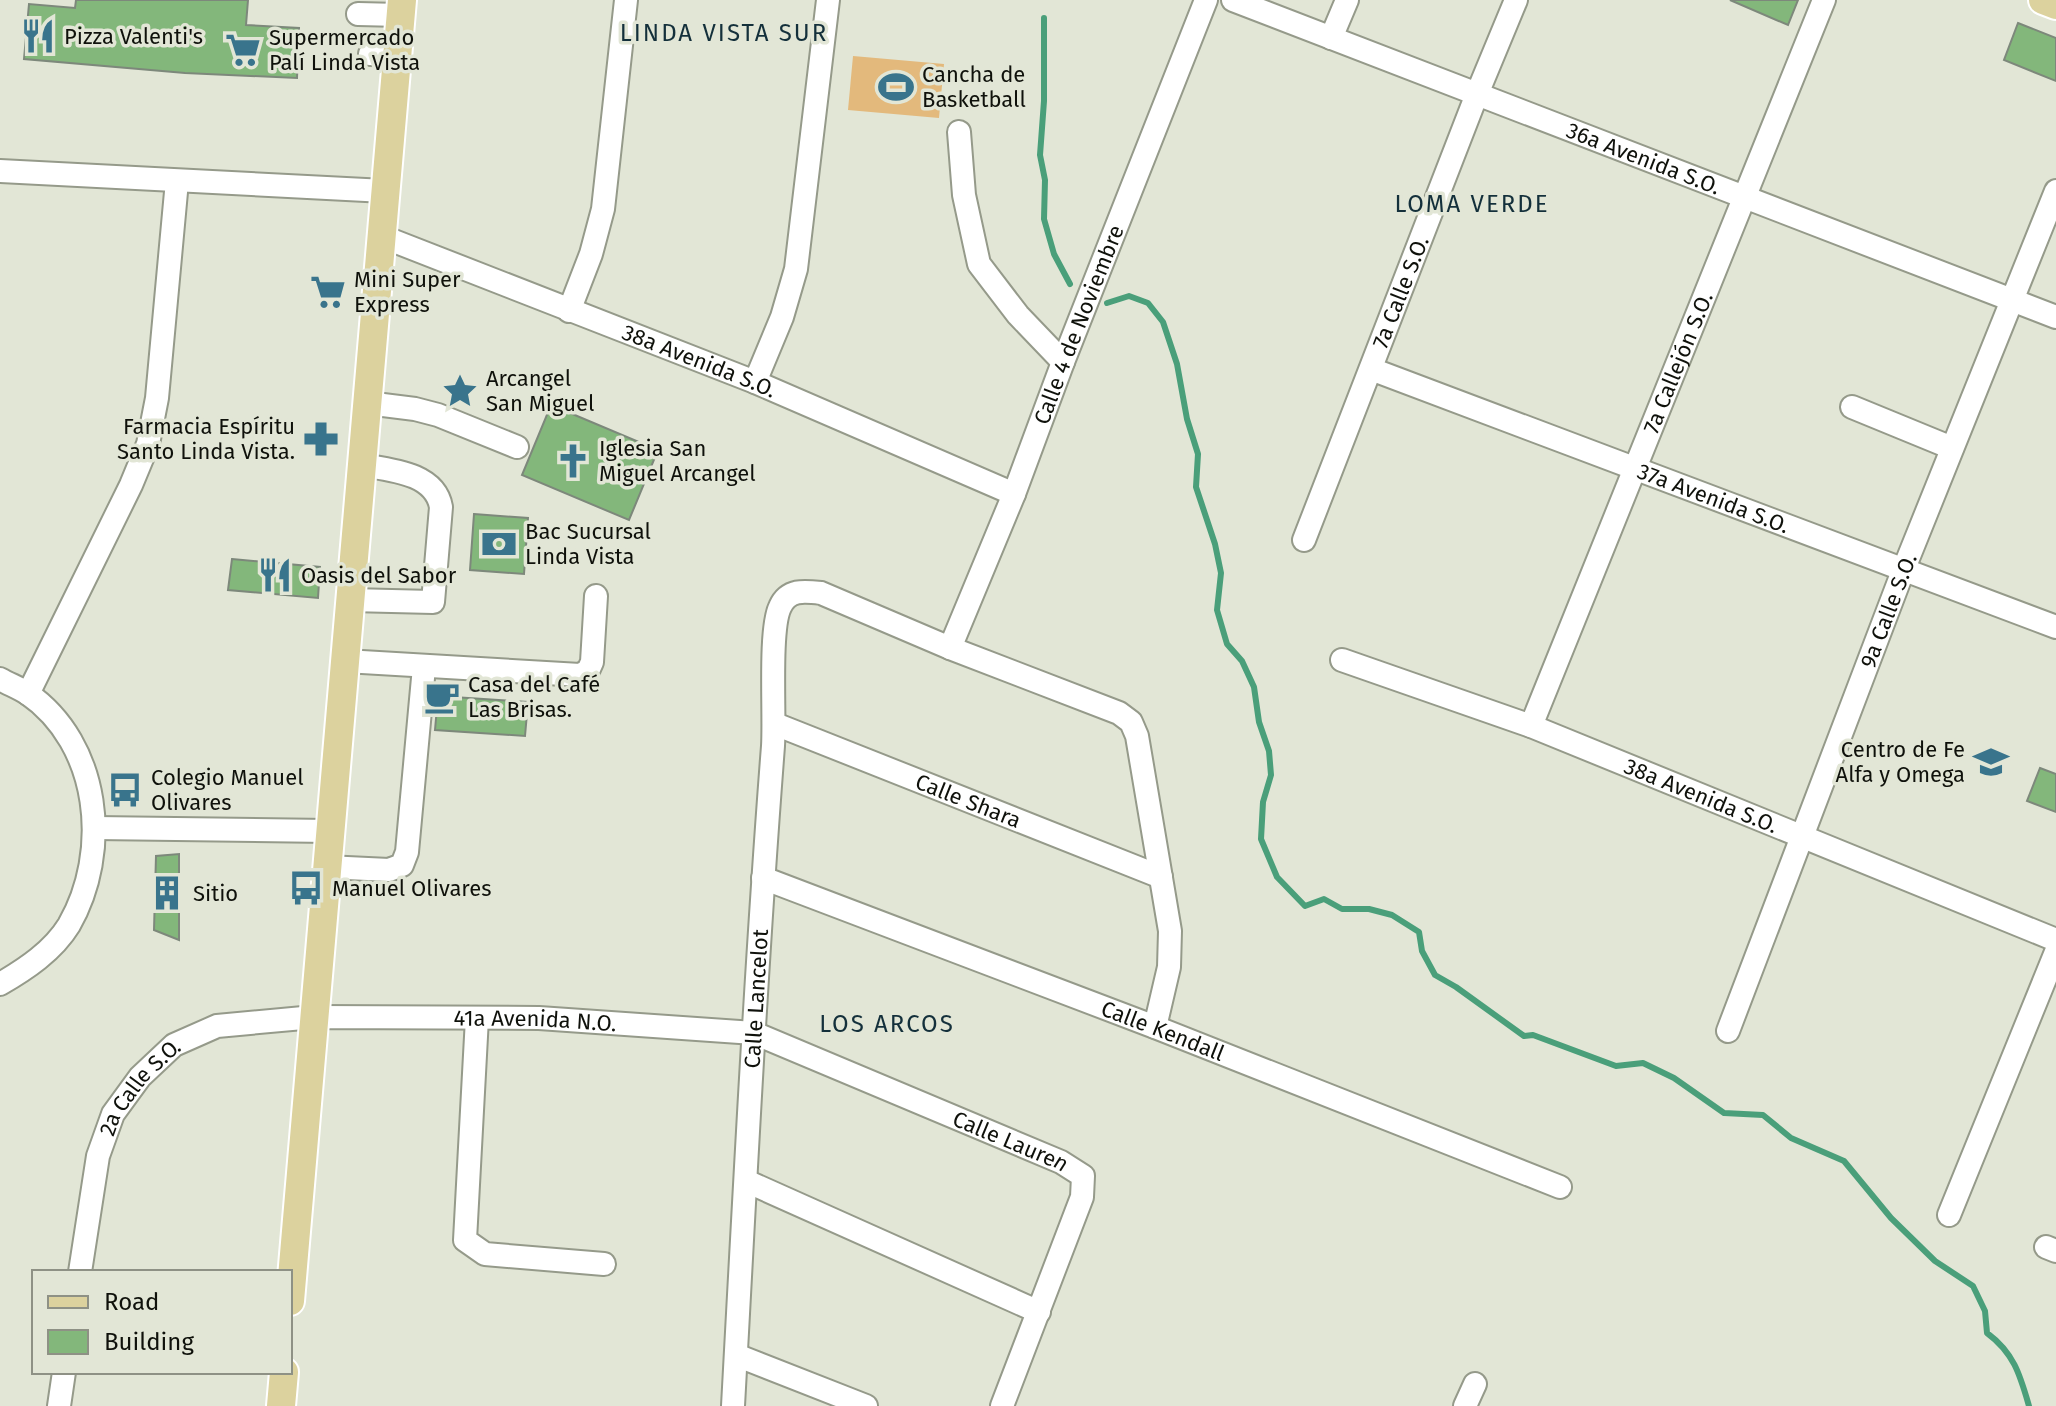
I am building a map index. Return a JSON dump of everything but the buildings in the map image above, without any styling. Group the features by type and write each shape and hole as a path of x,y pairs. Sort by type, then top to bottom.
{"main road":[{"path":"2043,0 2056,5"},
{"path":"292,1277 385,191 383,54 401,7"},
{"path":"281,1406 284,1374"}],"street":[{"path":"569,311 591,254 603,209 626,0"},
{"path":"755,382 782,317 796,269 828,0"},
{"name":"Calle 4 de Noviembre","path":"950,648 1014,494 1206,0"},
{"name":"36a Avenida S.O.","path":"1233,0 2056,317"},
{"path":"1331,38 1347,0"},
{"name":"7a Calle S.O.","path":"1304,540 1516,0"},
{"name":"7a Callejón S.O.","path":"1531,726 1824,0"},
{"path":"358,14 401,7"},
{"path":"959,132 964,195 979,264 1018,315 1063,362"},
{"path":"0,171 385,191"},
{"path":"28,694 131,485 148,444 157,398 177,181"},
{"name":"9a Calle S.O.","path":"1728,1031 1903,571 2056,191"},
{"name":"38a Avenida S.O.","path":"381,236 755,382 1014,494"},
{"name":"37a Avenida S.O.","path":"1371,369 2056,627"},
{"path":"367,403 438,415 517,447"},
{"path":"1852,407 1952,448"},
{"path":"350,600 433,602 441,507 439,495 431,485 412,477 394,470 362,465"},
{"name":"Calle Lancelot","path":"733,1406 763,878 775,724 775,630 778,609 787,595 802,591 821,593 950,648"},
{"path":"345,661 580,675 588,671 592,662 596,596"},
{"path":"950,648 1119,713 1131,722 1137,736 1170,931 1169,967 1155,1027"},
{"name":"38a Avenida S.O.","path":"1342,660 1531,726 2056,940"},
{"path":"326,867 389,870 402,865 407,852 424,667"},
{"path":"0,679 28,694 56,721 78,754 91,791 95,828 89,879 68,927 33,965 0,984"},
{"name":"Calle Shara","path":"775,724 1161,877"},
{"path":"95,828 329,831"},
{"name":"Calle Kendall","path":"763,878 1155,1027 1560,1187"},
{"path":"1949,1215 2056,952"},
{"name":"41a Avenida N.O.","path":"314,1017 539,1018 754,1033"},
{"name":"2a Calle S.O.","path":"80,1270 98,1156 113,1114 140,1077 174,1045 217,1026 314,1017"},
{"path":"477,1018 465,1240 485,1254 604,1264"},
{"name":"Calle Lauren","path":"754,1033 1061,1162 1083,1176 1082,1197 1002,1406"},
{"path":"746,1181 1039,1312"},
{"path":"736,1355 866,1406"},
{"path":"59,1406 64,1374"},
{"path":"1465,1406 1475,1384"}],"shaded area":[{"name":"Cancha de Basketball","path":"853,56 944,64 939,118 848,110"}],"waterway":[{"path":"1044,18 1044,101 1040,155 1045,180 1044,219 1054,254 1070,284"},
{"path":"1107,303 1129,296 1148,303 1163,322 1177,364 1187,419 1198,454 1196,487 1221,573 1217,610 1227,644 1242,661 1254,687 1259,722 1269,751 1271,775 1263,802 1261,839 1277,877 1305,906 1324,899 1342,909 1369,909 1392,915 1419,932 1422,951 1435,975 1524,1036 1533,1035 1616,1066 1643,1063 1674,1078 1724,1113 1763,1115 1791,1138 1844,1161 1891,1218 1935,1261 1973,1286 1985,1311 1987,1333 2010,1357 2029,1406"}],"place":[{"name":"Pizza Valenti's","path":"38,36"},
{"name":"Supermercado Palí Linda Vista","path":"243,50"},
{"name":"Cancha de Basketball","path":"896,87"},
{"name":"Mini Super Express","path":"328,292"},
{"name":"Arcangel San Miguel","path":"460,391"},
{"name":"Farmacia Espíritu Santo Linda Vista.","path":"321,439"},
{"name":"Iglesia San Miguel Arcangel","path":"573,461"},
{"name":"Bac Sucursal Linda Vista","path":"499,544"},
{"name":"Oasis del Sabor","path":"275,575"},
{"name":"Casa del Café Las Brisas.","path":"442,697"},
{"name":"Centro de Fe Alfa y Omega","path":"1991,762"},
{"name":"Colegio Manuel Olivares","path":"125,790"},
{"name":"Manuel Olivares","path":"306,888"},
{"name":"Sitio","path":"167,893"}],"district":[{"name":"LINDA VISTA SUR","path":"724,33"},
{"name":"LOMA VERDE","path":"1472,204"},
{"name":"LOS ARCOS","path":"887,1024"}]}
